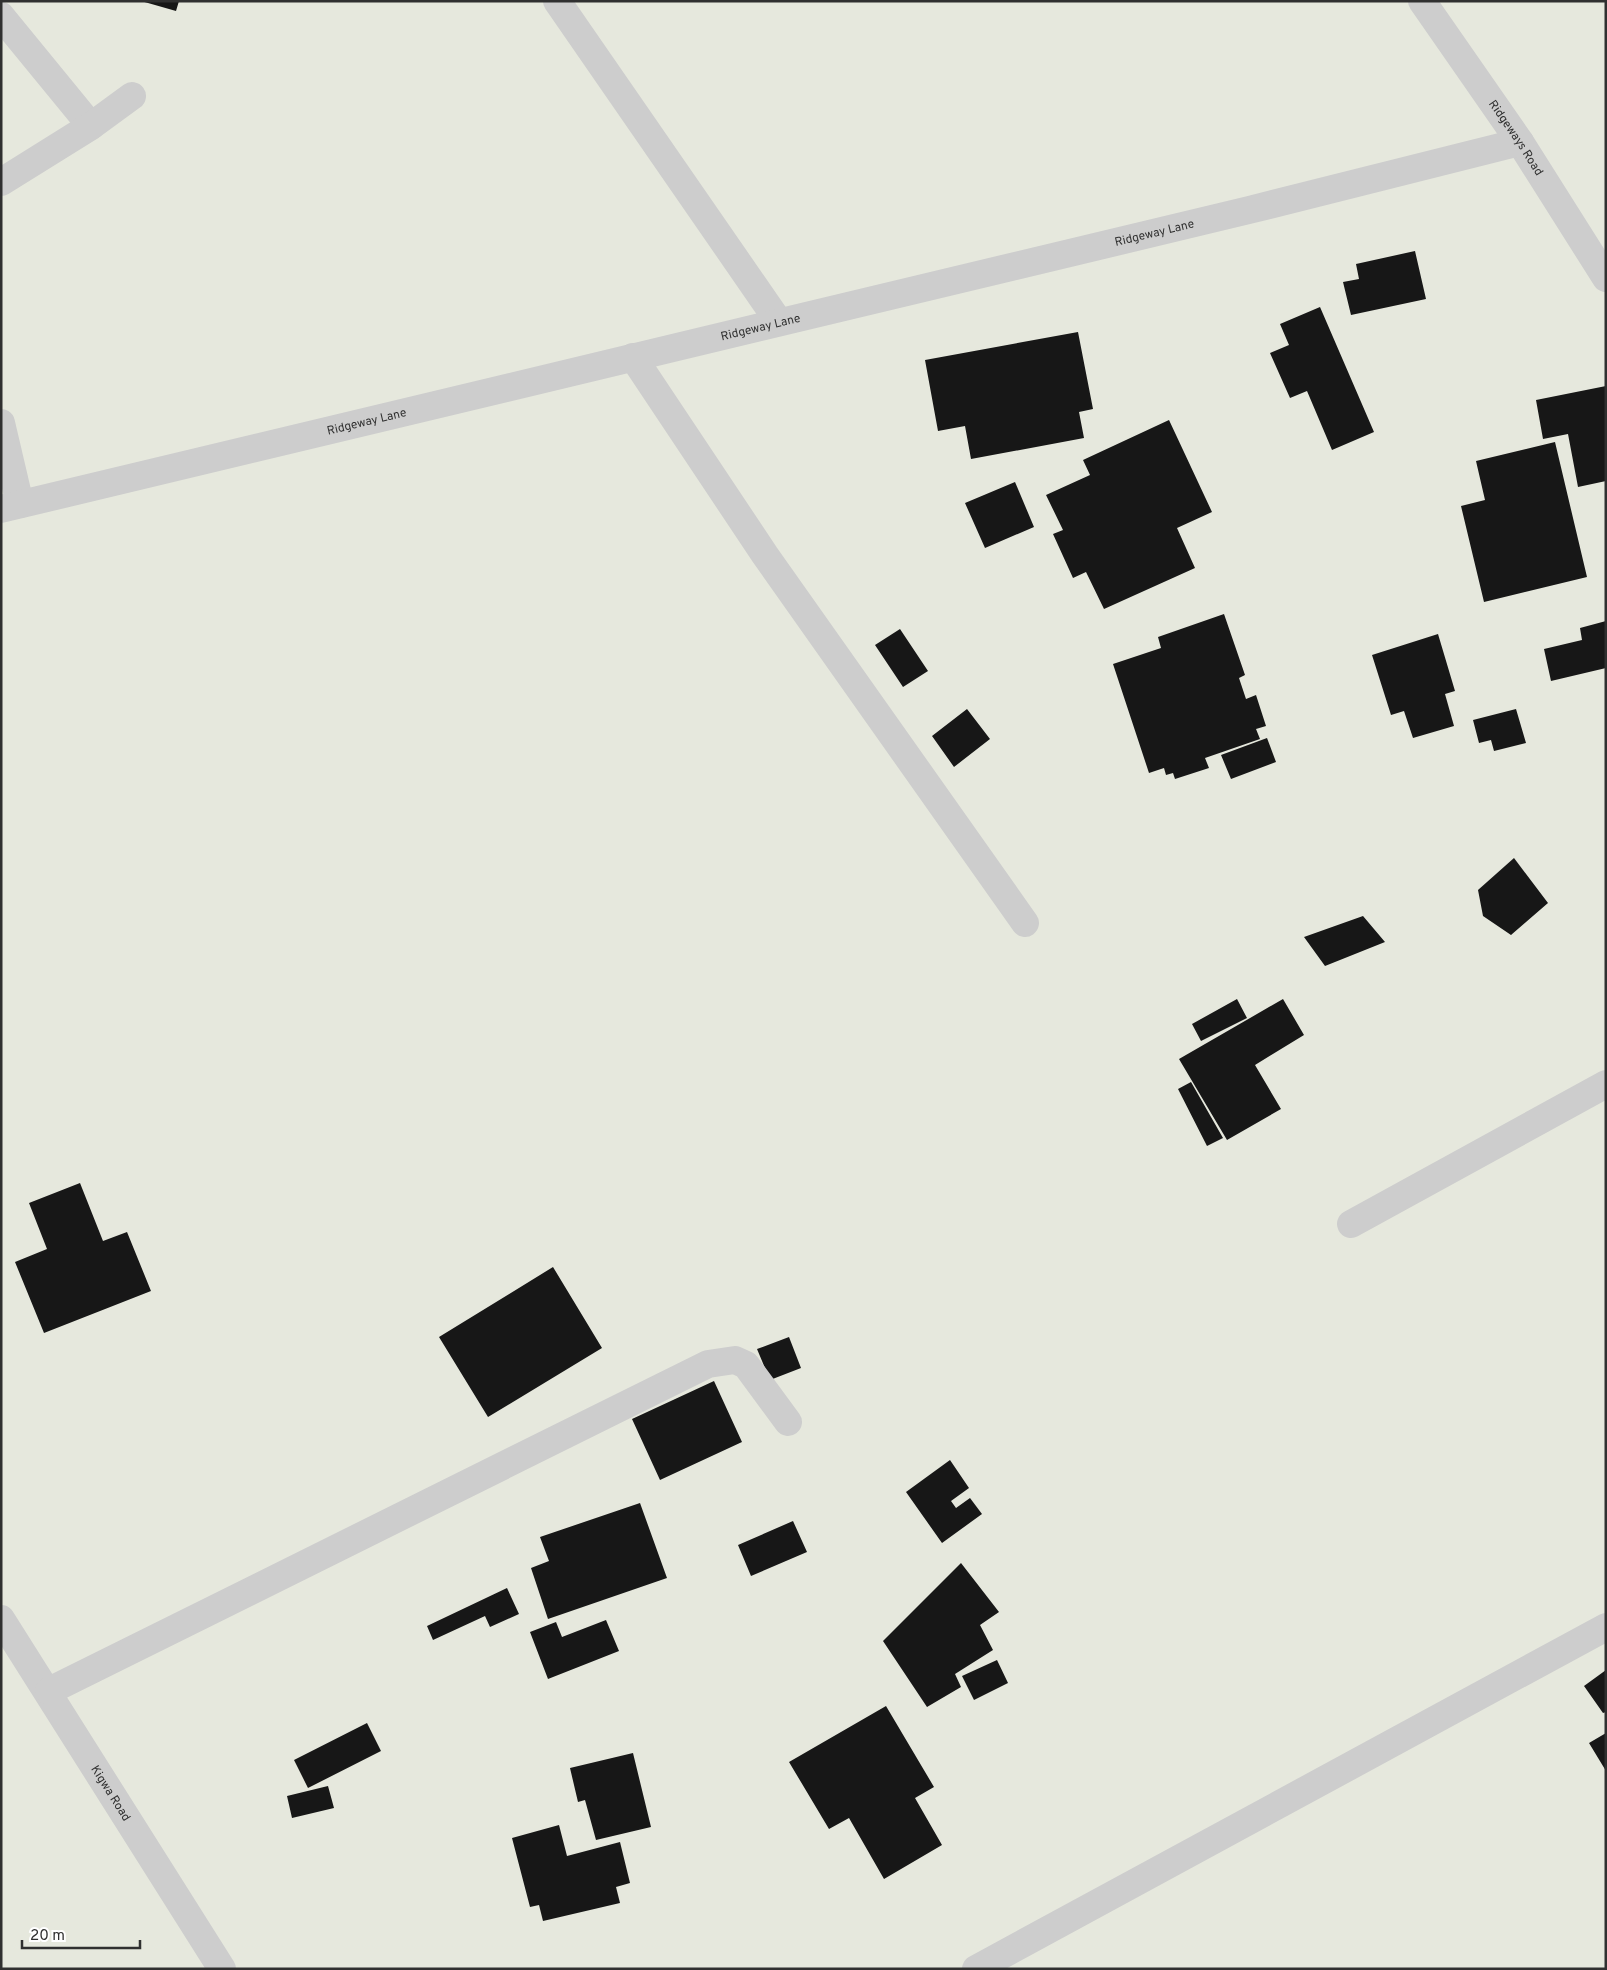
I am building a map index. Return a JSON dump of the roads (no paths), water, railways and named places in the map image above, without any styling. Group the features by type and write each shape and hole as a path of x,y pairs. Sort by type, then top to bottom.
{"street":[{"path":"557,1 779,322"},
{"name":"Ridgeways Road","path":"1422,1 1520,142 1606,278"},
{"path":"1,16 91,126"},
{"path":"1,182 91,126 132,96"},
{"name":"Ridgeway Lane","path":"11,506 1249,210 1520,142"},
{"path":"633,357 771,563 1025,923"},
{"path":"1,423 11,506"},
{"path":"1351,1224 1606,1084"},
{"path":"48,1691 708,1364 735,1360 746,1364 788,1422"},
{"name":"Kigwa Road","path":"2,1622 48,1691 222,1969"},
{"path":"976,1969 1606,1627"}]}
